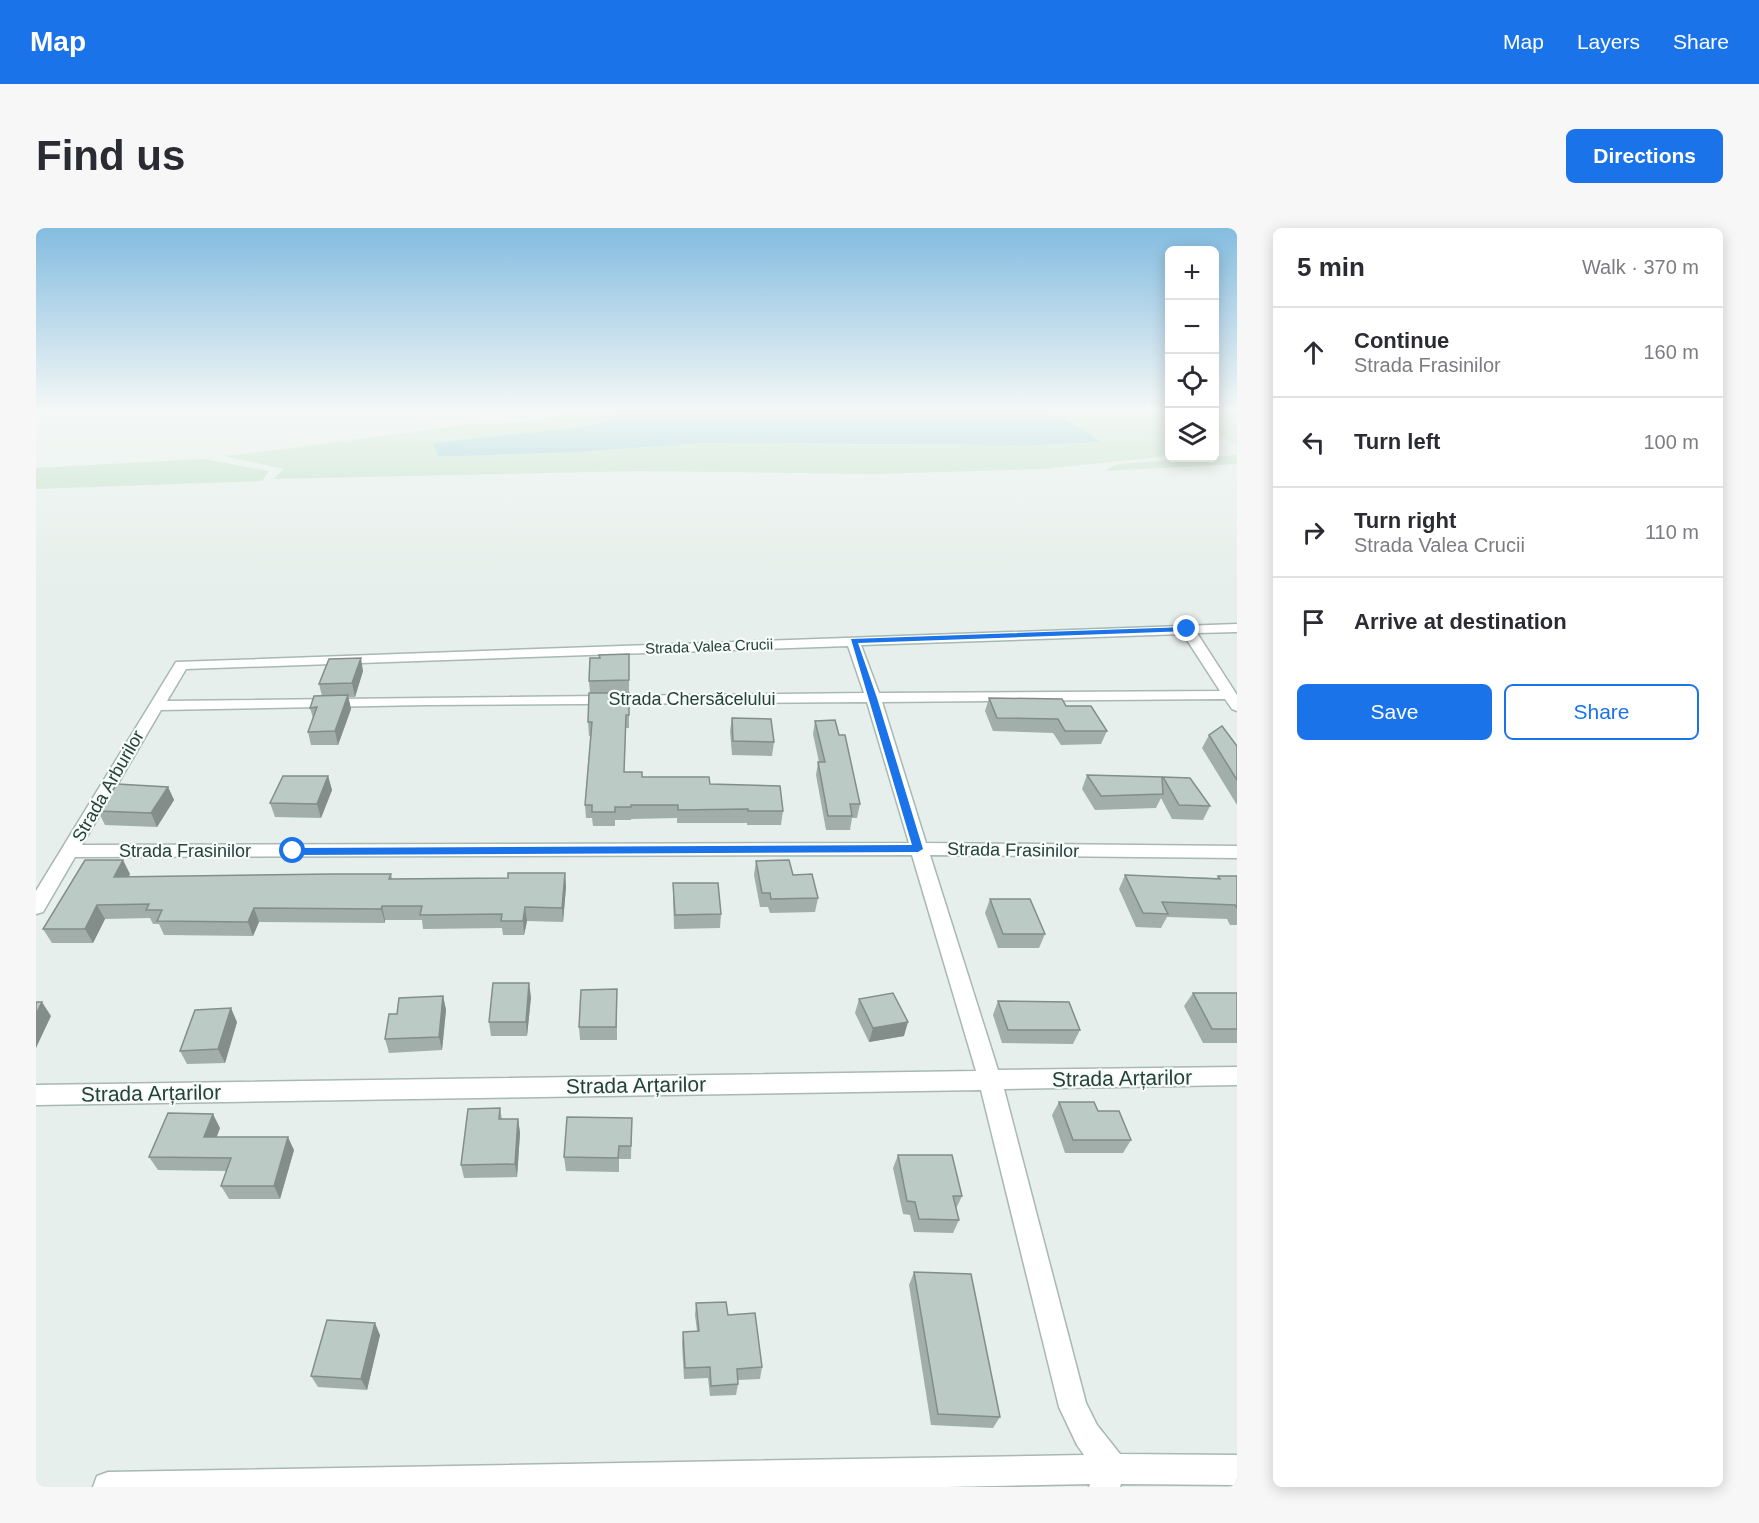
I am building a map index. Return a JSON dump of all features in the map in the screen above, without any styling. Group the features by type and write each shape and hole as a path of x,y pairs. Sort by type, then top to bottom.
{"street":[{"name":"Strada Valea Crucii","path":"181,665 1237,628"},
{"path":"1187,629 1233,700"},
{"path":"853,641 873,698 990,1080 1073,1407 1108,1478"},
{"name":"Strada Arburilor","path":"36,907 181,665"},
{"name":"Strada Chersăcelului","path":"155,706 873,698 1233,700"},
{"name":"Strada Frasinilor","path":"70,851 918,849 1237,852"},
{"name":"Strada Arțarilor","path":"36,1095 1237,1076"},
{"path":"108,1487 1108,1478 1237,1470"}],"green space":[{"path":"246,467 269,471 262,481 36,489 36,468"},
{"path":"273,467 1065,467 874,474 639,471 274,479 283,469"},
{"path":"1112,467 1185,467 1104,471"}],"building":[{"path":"629,654 629,680 589,681 590,658 600,658 599,655"},
{"path":"361,658 352,683 319,684 329,659"},
{"path":"589,693 629,693 624,772 642,772 642,777 709,777 710,784 780,786 783,811 678,810 678,805 631,805 631,807 615,807 615,812 592,812 592,805 585,805 592,722 588,722"},
{"path":"348,695 335,731 308,732 317,707 310,708 314,696"},
{"path":"989,698 1062,699 1066,706 1091,706 1107,731 1065,731 1058,719 997,718"},
{"path":"732,718 771,719 774,742 733,741"},
{"path":"835,720 839,735 845,735 860,804 850,804 852,816 828,816 818,762 825,762 815,721"},
{"path":"1222,726 1237,746 1237,780 1209,735"},
{"path":"1087,775 1162,777 1163,794 1101,796"},
{"path":"283,776 328,776 317,804 270,803"},
{"path":"1163,777 1190,778 1210,806 1179,805"},
{"path":"117,784 168,787 151,813 98,811"},
{"path":"85,860 123,860 114,877 391,874 389,879 508,878 508,873 565,873 562,908 525,907 523,921 501,921 502,914 420,915 422,906 382,906 381,909 254,908 248,922 157,921 162,910 146,910 149,904 97,905 85,929 43,929"},
{"path":"789,860 793,875 812,874 818,898 771,899 770,893 762,893 756,861"},
{"path":"1125,875 1220,879 1218,876 1237,876 1237,908 1235,905 1162,902 1168,914 1143,913"},
{"path":"673,883 718,883 721,914 675,915"},
{"path":"990,899 1030,899 1045,934 1003,934"},
{"path":"493,983 529,983 526,1022 489,1022"},
{"path":"617,989 616,1027 579,1027 581,990"},
{"path":"893,993 908,1022 873,1028 859,999"},
{"path":"1193,993 1237,993 1237,1029 1212,1029"},
{"path":"443,996 439,1037 385,1039 389,1014 397,1014 399,998"},
{"path":"998,1001 1069,1002 1080,1030 1008,1030"},
{"path":"36,1002 42,1002 36,1014"},
{"path":"231,1008 218,1049 180,1051 195,1010"},
{"path":"1059,1102 1094,1102 1098,1111 1119,1111 1131,1140 1073,1140"},
{"path":"500,1108 499,1119 518,1119 515,1164 461,1165 468,1109"},
{"path":"168,1113 213,1114 204,1137 288,1137 274,1186 221,1186 231,1158 149,1157"},
{"path":"567,1117 632,1118 631,1146 619,1146 618,1158 564,1157"},
{"path":"898,1155 952,1155 962,1196 953,1196 959,1220 919,1219 915,1202 907,1201"},
{"path":"914,1272 971,1274 1000,1417 938,1414"},
{"path":"726,1302 728,1315 755,1313 762,1367 737,1369 738,1384 711,1386 710,1367 685,1368 683,1332 699,1331 696,1303"},
{"path":"327,1320 375,1323 361,1379 311,1376"}],"route":[{"path":"293,851 918,849 873,698 853,641 1187,629"}]}
